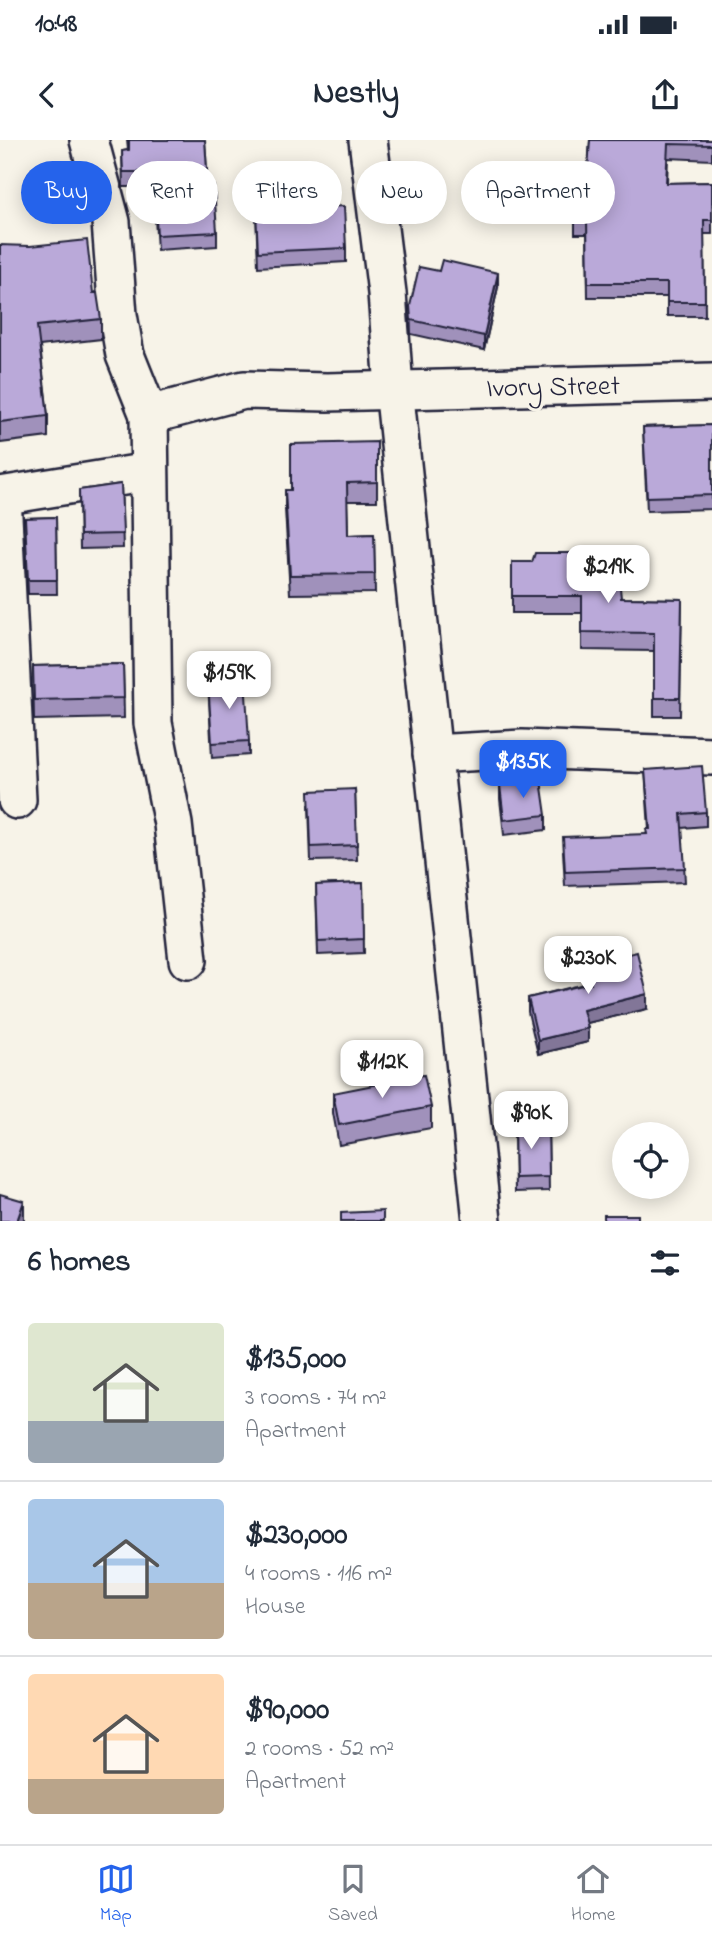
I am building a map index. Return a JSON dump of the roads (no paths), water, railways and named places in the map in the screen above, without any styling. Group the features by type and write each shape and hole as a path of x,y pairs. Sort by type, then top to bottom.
{"street":[{"path":"89,140 111,222 118,315 125,355 149,415 153,723 173,824 188,960"},
{"path":"368,140 387,293 394,388 468,1065 482,1221"},
{"name":"Ivory Street","path":"149,415 244,390 327,392 394,388 712,382"},
{"path":"17,800 1,496 149,472"},
{"path":"432,754 522,749 712,756"}]}
